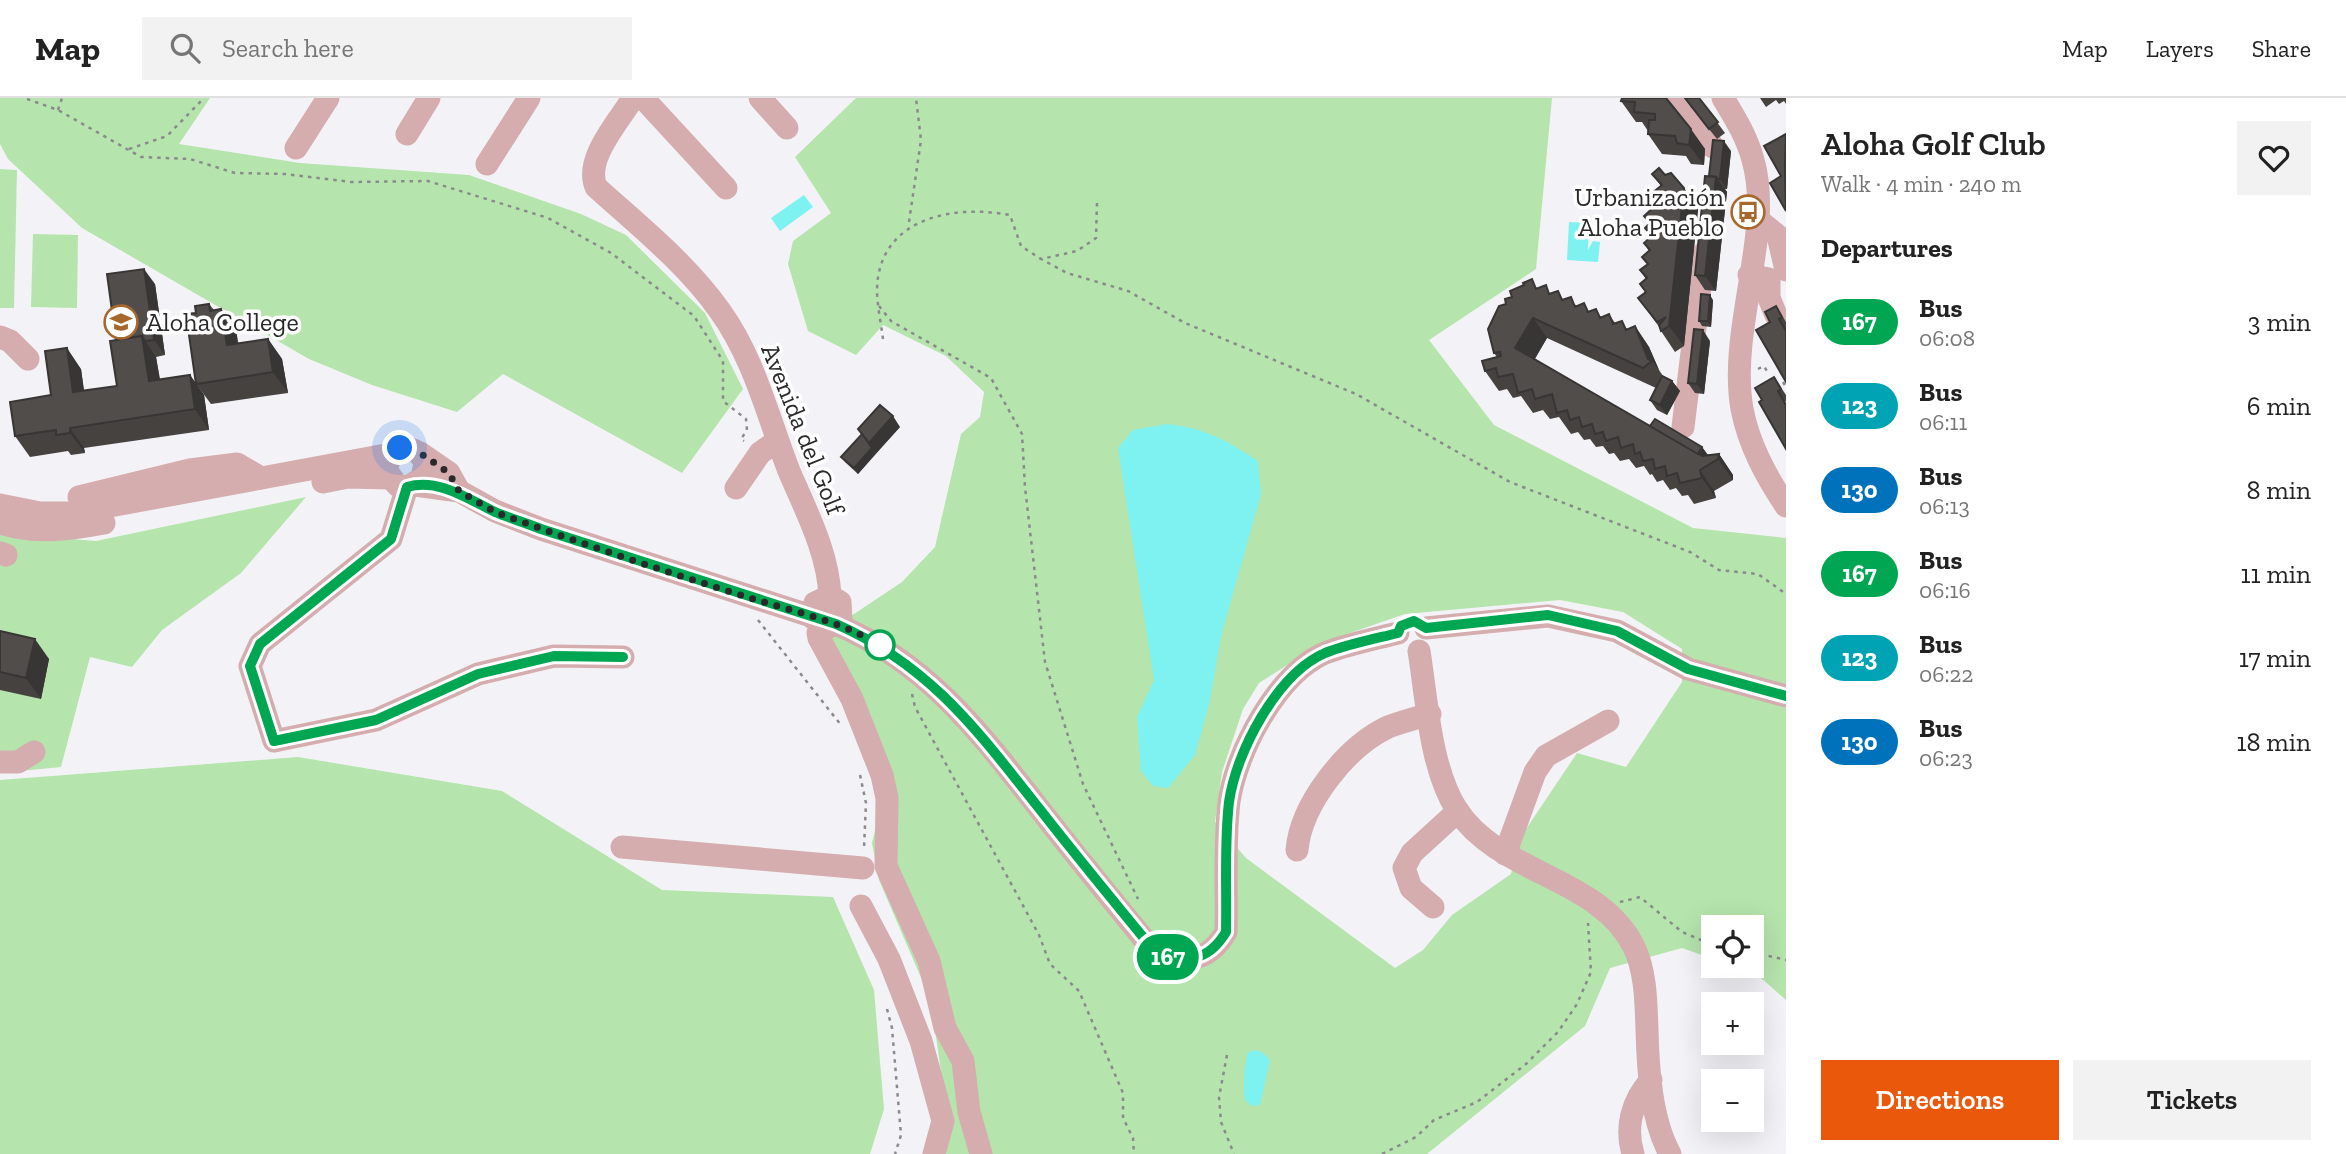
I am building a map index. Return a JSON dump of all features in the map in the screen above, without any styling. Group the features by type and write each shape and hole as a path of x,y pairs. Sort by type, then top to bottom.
{"street":[{"path":"296,148 328,98"},
{"path":"407,134 429,98"},
{"path":"487,164 529,98"},
{"name":"Avenida del Golf","path":"633,98 596,158 592,177 596,187 687,271 721,312 760,387 769,447 828,568 830,596 843,608 843,614 825,621"},
{"path":"643,98 726,188"},
{"path":"760,98 787,128"},
{"path":"1678,98 1713,147 1713,171"},
{"path":"1723,98 1744,133 1754,162 1756,219 1771,278 1739,379 1742,409 1758,458 1786,506"},
{"path":"1713,147 1744,133"},
{"path":"1756,219 1778,236 1769,298 1776,314"},
{"path":"1683,427 1707,224"},
{"path":"0,337 10,341 29,359"},
{"path":"736,488 769,447"},
{"path":"0,505 40,513 72,513 391,454 400,448 411,448 449,473 459,491"},
{"path":"420,453 425,471 404,483 391,539 260,644 250,666 274,741 376,720 478,674 554,656 623,657"},
{"path":"391,454 386,470 404,483"},
{"path":"0,523 31,530 63,531 348,477 404,483 459,491 495,512 541,529 825,621 870,638 906,663 965,714 1152,948 1168,958 1184,961 1202,957 1220,942 1226,932 1229,801 1249,741 1271,699 1294,674 1324,654 1398,633"},
{"path":"1426,628 1428,642 1419,651 1405,650 1400,646 1398,633 1401,626 1414,621 1426,628 1548,615 1617,631 1688,669 1786,696"},
{"path":"825,621 818,633 819,638 852,699 882,775 887,798 886,866 929,961 945,1028 963,1060 969,1112 981,1154"},
{"path":"1419,651 1440,777 1458,811 1505,854 1597,904 1620,923 1635,949 1645,987 1651,1080 1663,1141 1671,1154"},
{"path":"1297,850 1299,830 1311,803 1329,778 1360,747 1387,728 1430,714"},
{"path":"1505,854 1535,772 1546,756 1608,721"},
{"path":"0,762 18,762 34,752"},
{"path":"1433,907 1411,888 1404,868 1412,853 1458,811"},
{"path":"622,847 863,868"},
{"path":"860,906 889,959 921,1041 943,1122 934,1154"},
{"path":"1633,1154 1629,1140 1632,1112 1639,1094 1651,1080"}],"path":[{"path":"58,110 62,98"},
{"path":"129,149 167,136 204,98"},
{"path":"909,222 921,141 916,98"},
{"path":"27,99 58,110 142,157 190,159 235,173 285,174 351,181 428,180 548,218 611,253 694,316 723,361 723,401 746,419 747,430 741,439 769,447"},
{"path":"1041,259 1077,251 1096,238 1097,203"},
{"path":"883,339 877,288 889,249 899,234 916,223 982,209 1010,215 1021,246 1067,273 1128,291 1185,323 1356,394 1510,482 1690,552 1719,570 1758,574 1786,594"},
{"path":"879,306 891,321 991,378 1022,434 1025,487 1045,662 1083,785 1140,905"},
{"path":"1764,366 1768,373"},
{"path":"1783,382 1786,387"},
{"path":"739,595 846,731"},
{"path":"906,663 915,707 1039,934 1050,964 1079,991 1123,1093 1123,1118 1133,1138 1134,1154"},
{"path":"859,766 866,803 863,868"},
{"path":"1622,901 1640,897 1682,932 1701,940"},
{"path":"1382,1154 1416,1137 1434,1120 1477,1102 1526,1064 1558,1032 1577,1004 1591,972 1586,925"},
{"path":"1764,955 1786,960"},
{"path":"886,1004 892,1028 901,1135 895,1154"},
{"path":"1227,1055 1219,1097 1220,1122 1234,1154"}],"green space":[{"path":"0,98 210,98 179,144 300,163 469,175 581,214 626,235 705,313 743,389 682,473 503,374 457,412 372,385 309,359 82,228 8,159 0,144"},
{"path":"856,98 1552,98 1536,269 1429,340 1494,425 1693,528 1786,538 1786,1000 1761,978 1764,978 1764,915 1701,915 1701,955 1682,948 1610,968 1585,1026 1427,1154 940,1154 945,1100 931,1001 879,880 872,843 887,780 824,634 902,582 935,547 961,434 980,417 984,392 946,356 883,325 856,355 808,331 788,264 793,241 831,213 795,157","holes":["1560,600 1623,612 1682,649 1682,682 1626,767 1577,753 1518,841 1511,874 1452,915 1423,950 1395,968 1246,858 1215,822 1222,772 1243,709 1259,683 1324,642 1405,614"]},
{"path":"0,169 17,170 14,308 0,308"},
{"path":"33,234 78,235 77,308 31,307"},
{"path":"306,497 241,573 162,630 132,667 90,657 61,767 0,773 0,533 96,541"},
{"path":"298,757 502,791 662,890 833,897 874,990 884,1109 870,1154 0,1154 0,780"}],"water":[{"path":"804,195 813,207 780,231 771,218"},
{"path":"1569,222 1589,223 1588,250 1593,241 1600,242 1598,262 1567,260"},
{"path":"1167,424 1215,436 1258,461 1261,494 1221,636 1210,700 1195,755 1168,788 1153,786 1141,771 1137,717 1154,680 1118,448 1133,430"},
{"path":"1253,1050 1262,1052 1270,1060 1260,1105 1252,1106 1245,1100 1244,1083 1248,1053"}],"building":[{"path":"1622,98 1666,98 1691,129 1689,145 1677,143 1675,136 1648,134 1649,120 1655,120 1655,114 1634,112 1635,102 1621,101"},
{"path":"1685,98 1699,98 1718,122 1709,129"},
{"path":"1786,134 1786,211 1770,183 1781,176 1764,146"},
{"path":"1713,140 1724,141 1720,179 1709,176"},
{"path":"1659,168 1665,175 1671,173 1684,188 1669,326 1661,331 1659,325 1666,317 1657,322 1638,298 1646,292 1640,284 1647,278 1640,270 1648,264 1642,257 1650,250 1644,243 1652,236 1645,228 1650,223 1644,216 1654,207 1646,198 1662,185 1652,174"},
{"path":"1705,176 1716,177 1705,276 1695,275"},
{"path":"144,269 154,340 145,341 142,336 116,340 107,274"},
{"path":"1532,279 1536,289 1546,285 1549,294 1558,291 1562,300 1571,297 1575,307 1584,303 1588,312 1596,309 1600,318 1609,314 1613,324 1622,321 1626,330 1635,326 1648,359 1652,361 1643,368 1533,318 1515,348 1702,456 1719,454 1718,459 1700,470 1702,478 1680,483 1677,473 1667,476 1665,466 1655,469 1653,459 1643,461 1640,452 1635,454 1633,444 1621,448 1618,437 1606,441 1603,432 1595,434 1592,424 1582,427 1579,417 1570,420 1567,410 1557,413 1552,394 1535,399 1532,389 1518,393 1513,374 1498,377 1496,368 1485,371 1482,361 1501,356 1500,352 1494,353 1488,329 1499,306 1506,304 1505,299 1512,297 1510,291"},
{"path":"1701,294 1710,295 1708,321 1699,321"},
{"path":"209,304 210,311 221,309 227,345 268,339 273,372 196,384 186,314 196,313 195,306"},
{"path":"1776,306 1786,331 1786,382 1756,330 1770,322 1765,312"},
{"path":"1694,329 1703,330 1697,384 1688,383"},
{"path":"142,336 149,381 190,375 195,409 70,428 70,433 56,435 56,430 15,436 10,402 51,395 45,351 67,348 73,392 117,386 110,341"},
{"path":"1662,376 1672,381 1660,405 1650,400"},
{"path":"1774,377 1786,405 1786,449 1759,402 1762,400 1755,388"},
{"path":"880,405 893,416 869,443 858,429"},
{"path":"1655,419 1702,447 1698,454 1650,426"},
{"path":"862,434 872,448 854,468 841,457"},
{"path":"0,631 35,639 26,678 0,672"}],"bus line":[{"name":"167","path":"623,657 554,656 478,674 376,720 274,741 250,666 260,644 391,539 403,509 407,487 415,485 459,491 495,512 541,529 739,595 836,624 870,638 906,663 965,714 1152,948 1168,958 1184,961 1202,957 1220,942 1226,932 1229,801 1249,741 1271,699 1294,674 1324,654 1398,633 1401,626 1407,622 1421,623 1426,628 1548,615 1617,631 1688,669 1756,690 1786,696"}],"place":[{"name":"Urbanización Aloha Pueblo","path":"1748,212"},
{"name":"Aloha College","path":"121,322"}],"route":[{"path":"400,448 411,448 420,453 449,473 459,491 495,512 739,595 836,624 870,638 888,651 880,645"}]}
